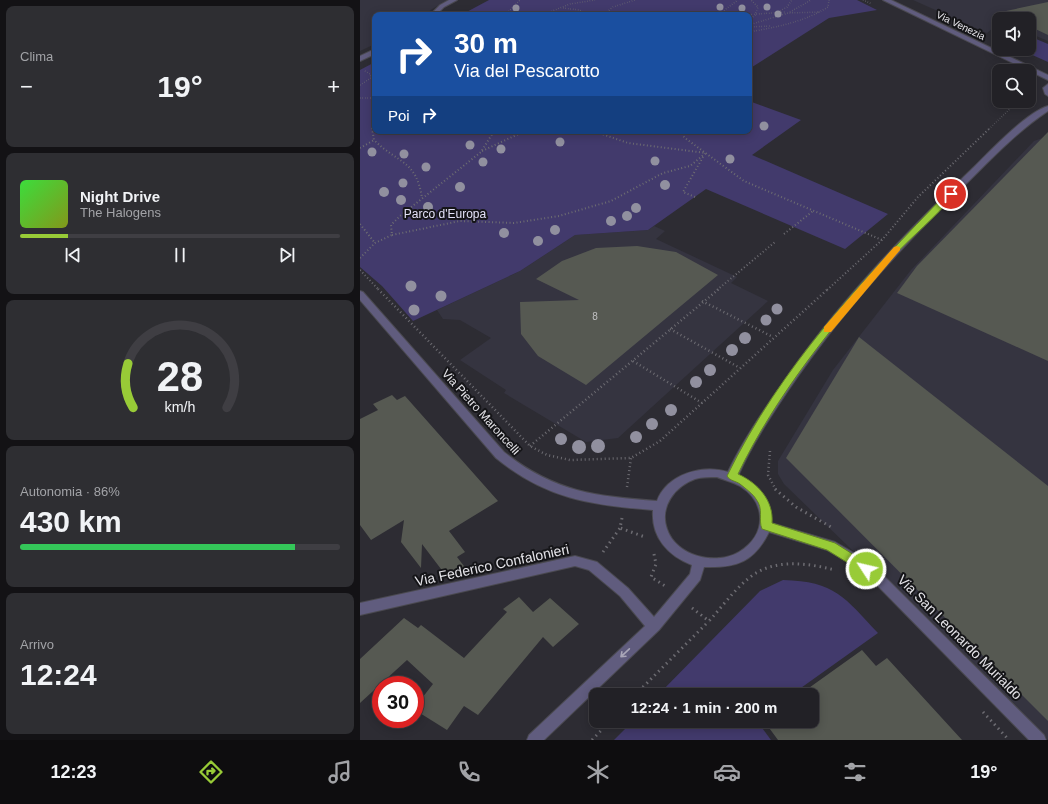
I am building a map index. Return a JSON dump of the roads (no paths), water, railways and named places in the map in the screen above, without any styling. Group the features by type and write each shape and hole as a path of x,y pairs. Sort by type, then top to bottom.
{"street":[{"path":"436,12 442,6 454,0"},
{"name":"Via Venezia","path":"886,0 1048,78"},
{"path":"360,59 372,53"},
{"path":"1048,86 1046,88 1048,94"},
{"path":"732,476 749,442 800,364 888,257 940,204 1008,140 1048,108"},
{"name":"Via Pietro Maroncelli","path":"360,294 500,455 515,469 557,490 584,498 659,506"},
{"path":"717,473 732,476 743,481 760,496 765,505 767,516 766,526 762,538 754,548 742,556 729,561 714,563 699,562 683,556 670,546 661,534 658,519 659,506 666,494 676,484 688,477 717,473"},
{"name":"Via San Leonardo Murialdo","path":"766,526 831,546 854,560 878,578 1039,740"},
{"name":"Via Federico Confalonieri","path":"360,609 575,561 593,566 624,592 654,626"},
{"path":"534,740 654,626 696,576 699,562"}],"park label":[{"name":"Parco d'Europa","path":"445,214"}]}
